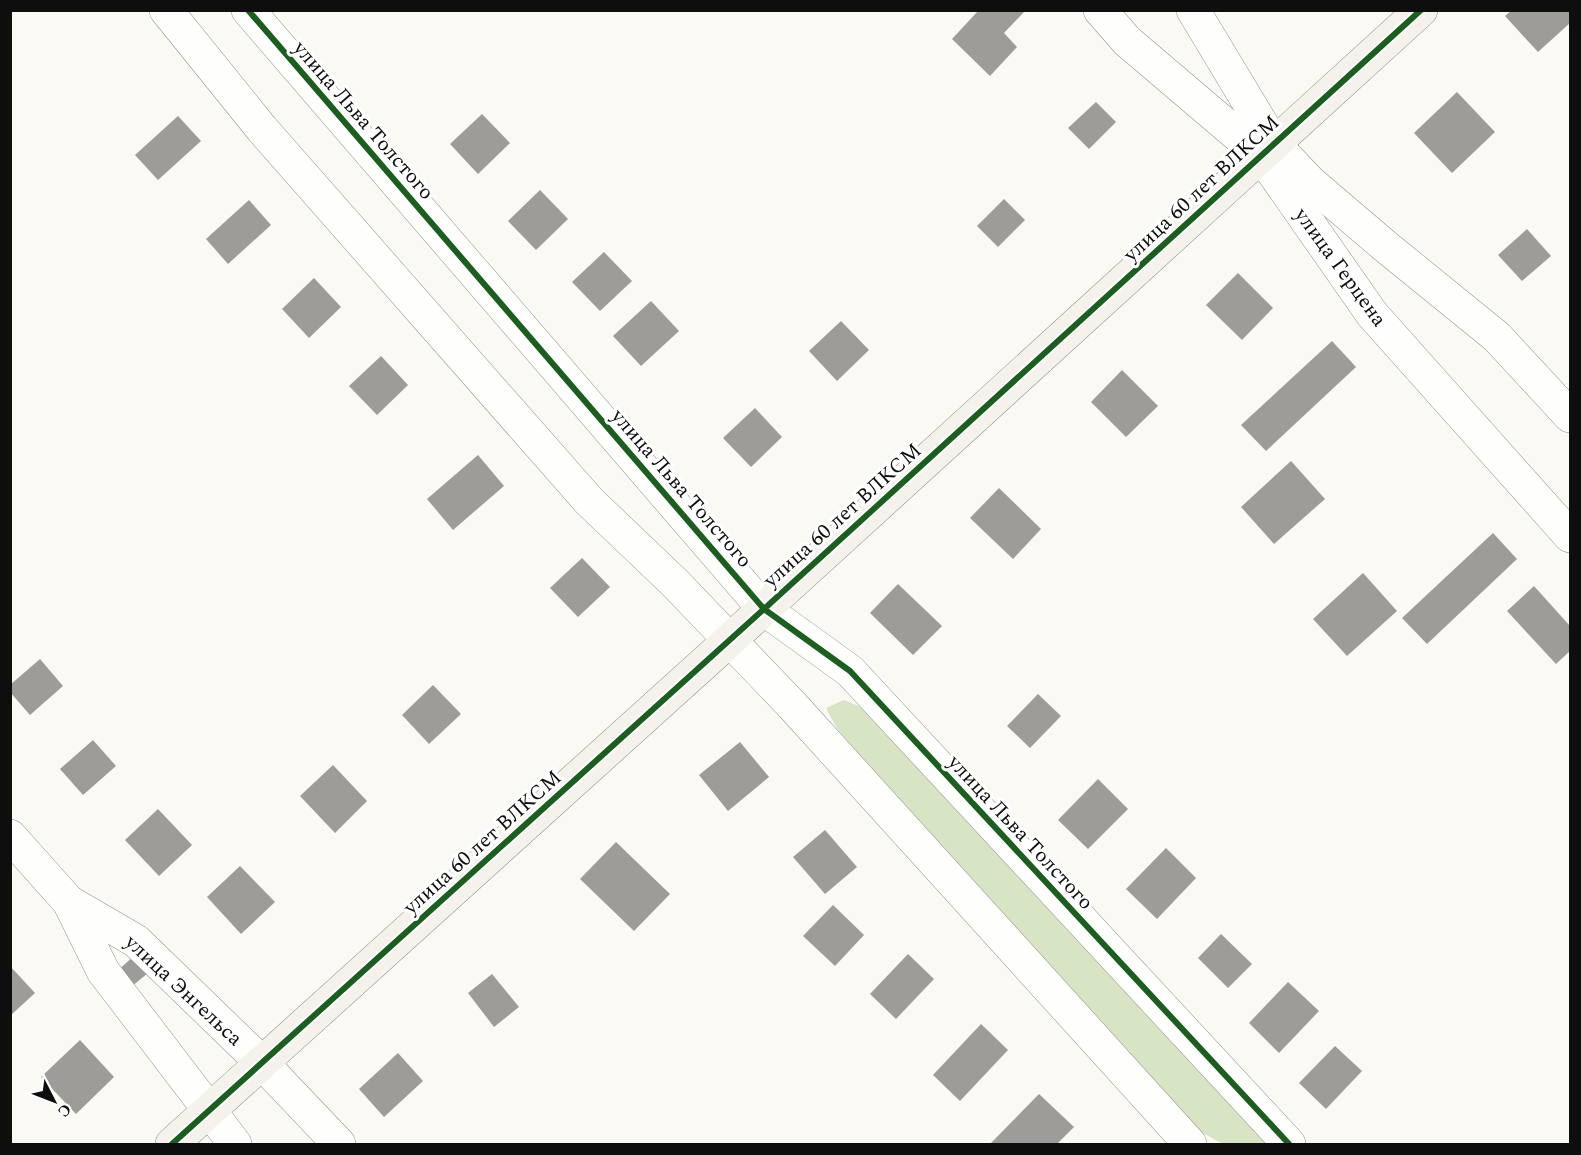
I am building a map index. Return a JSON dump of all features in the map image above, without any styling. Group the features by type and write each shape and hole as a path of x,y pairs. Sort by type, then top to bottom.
{"street":[{"path":"166,10 262,129 589,501 730,640 792,705 1190,1144"},
{"name":"улица Льва Толстого","path":"248,10 764,609 850,671 1289,1144"},
{"name":"улица Герцена","path":"1100,10 1127,41 1310,182 1497,337 1570,417"},
{"name":"улица Герцена","path":"1193,10 1267,149 1372,314 1570,536"},
{"name":"улица 60 лет ВЛКСМ","path":"172,1144 730,640 1420,10"},
{"name":"улица Энгельса","path":"10,836 69,902 103,971 208,1112 235,1144"},
{"name":"улица Энгельса","path":"69,902 136,941 273,1053 339,1144"}],"green space":[{"path":"844,700 878,714 1278,1144 1223,1144 1201,1132 930,840 836,727 826,708"}],"building":[{"path":"979,10 1022,10 1024,12 1004,33 1017,47 990,76 952,39"},
{"path":"1512,10 1569,10 1570,23 1538,52 1505,16"},
{"path":"1457,92 1495,132 1452,173 1414,133"},
{"path":"1096,102 1116,122 1089,149 1068,128"},
{"path":"482,114 510,143 478,174 450,144"},
{"path":"178,116 201,141 158,180 135,155"},
{"path":"540,190 568,219 536,250 508,221"},
{"path":"1004,199 1025,220 998,247 977,226"},
{"path":"249,200 271,225 228,264 206,239"},
{"path":"1527,229 1551,256 1522,281 1498,255"},
{"path":"604,252 632,281 600,311 572,282"},
{"path":"1238,273 1273,308 1242,340 1206,305"},
{"path":"314,278 341,307 309,338 282,309"},
{"path":"651,301 679,331 641,366 613,336"},
{"path":"841,321 869,350 837,381 809,351"},
{"path":"1332,341 1356,367 1266,451 1241,425"},
{"path":"381,356 408,385 377,415 349,386"},
{"path":"1122,370 1158,406 1126,437 1091,402"},
{"path":"755,408 782,437 751,467 723,438"},
{"path":"478,455 504,486 453,530 427,499"},
{"path":"1291,461 1325,499 1274,544 1241,507"},
{"path":"999,488 1041,529 1013,559 970,518"},
{"path":"1493,533 1517,559 1427,644 1402,618"},
{"path":"582,558 610,587 578,617 550,588"},
{"path":"1363,573 1397,611 1347,656 1313,619"},
{"path":"898,584 942,626 913,655 870,613"},
{"path":"1534,586 1570,626 1570,651 1556,664 1507,611"},
{"path":"40,659 63,686 30,715 10,692 10,685"},
{"path":"433,685 461,714 429,744 402,715"},
{"path":"1038,694 1061,716 1030,748 1007,726"},
{"path":"93,740 116,766 83,795 60,769"},
{"path":"740,742 769,777 728,811 699,775"},
{"path":"333,765 367,801 335,833 300,796"},
{"path":"1098,779 1128,809 1088,849 1058,820"},
{"path":"158,809 192,845 159,876 125,840"},
{"path":"825,830 857,867 825,894 793,857"},
{"path":"616,842 670,894 634,931 580,879"},
{"path":"1166,848 1196,878 1157,919 1126,889"},
{"path":"240,866 275,902 241,934 207,897"},
{"path":"833,905 864,935 835,966 803,936"},
{"path":"1221,934 1252,964 1228,988 1198,958"},
{"path":"908,954 934,979 896,1019 870,994"},
{"path":"134,956 148,973 131,987 117,971"},
{"path":"10,966 35,993 10,1016"},
{"path":"492,974 519,1007 494,1027 468,993"},
{"path":"1288,982 1319,1011 1279,1053 1249,1023"},
{"path":"981,1024 1008,1050 960,1101 933,1075"},
{"path":"80,1040 114,1077 76,1114 41,1077"},
{"path":"1335,1046 1362,1071 1326,1109 1299,1083"},
{"path":"398,1053 423,1081 384,1117 359,1089"},
{"path":"1039,1094 1074,1127 1057,1144 992,1144 991,1143"}],"cycle path":[{"path":"248,10 764,609 850,671 1289,1144"},
{"path":"172,1144 764,609 1421,10"}]}
